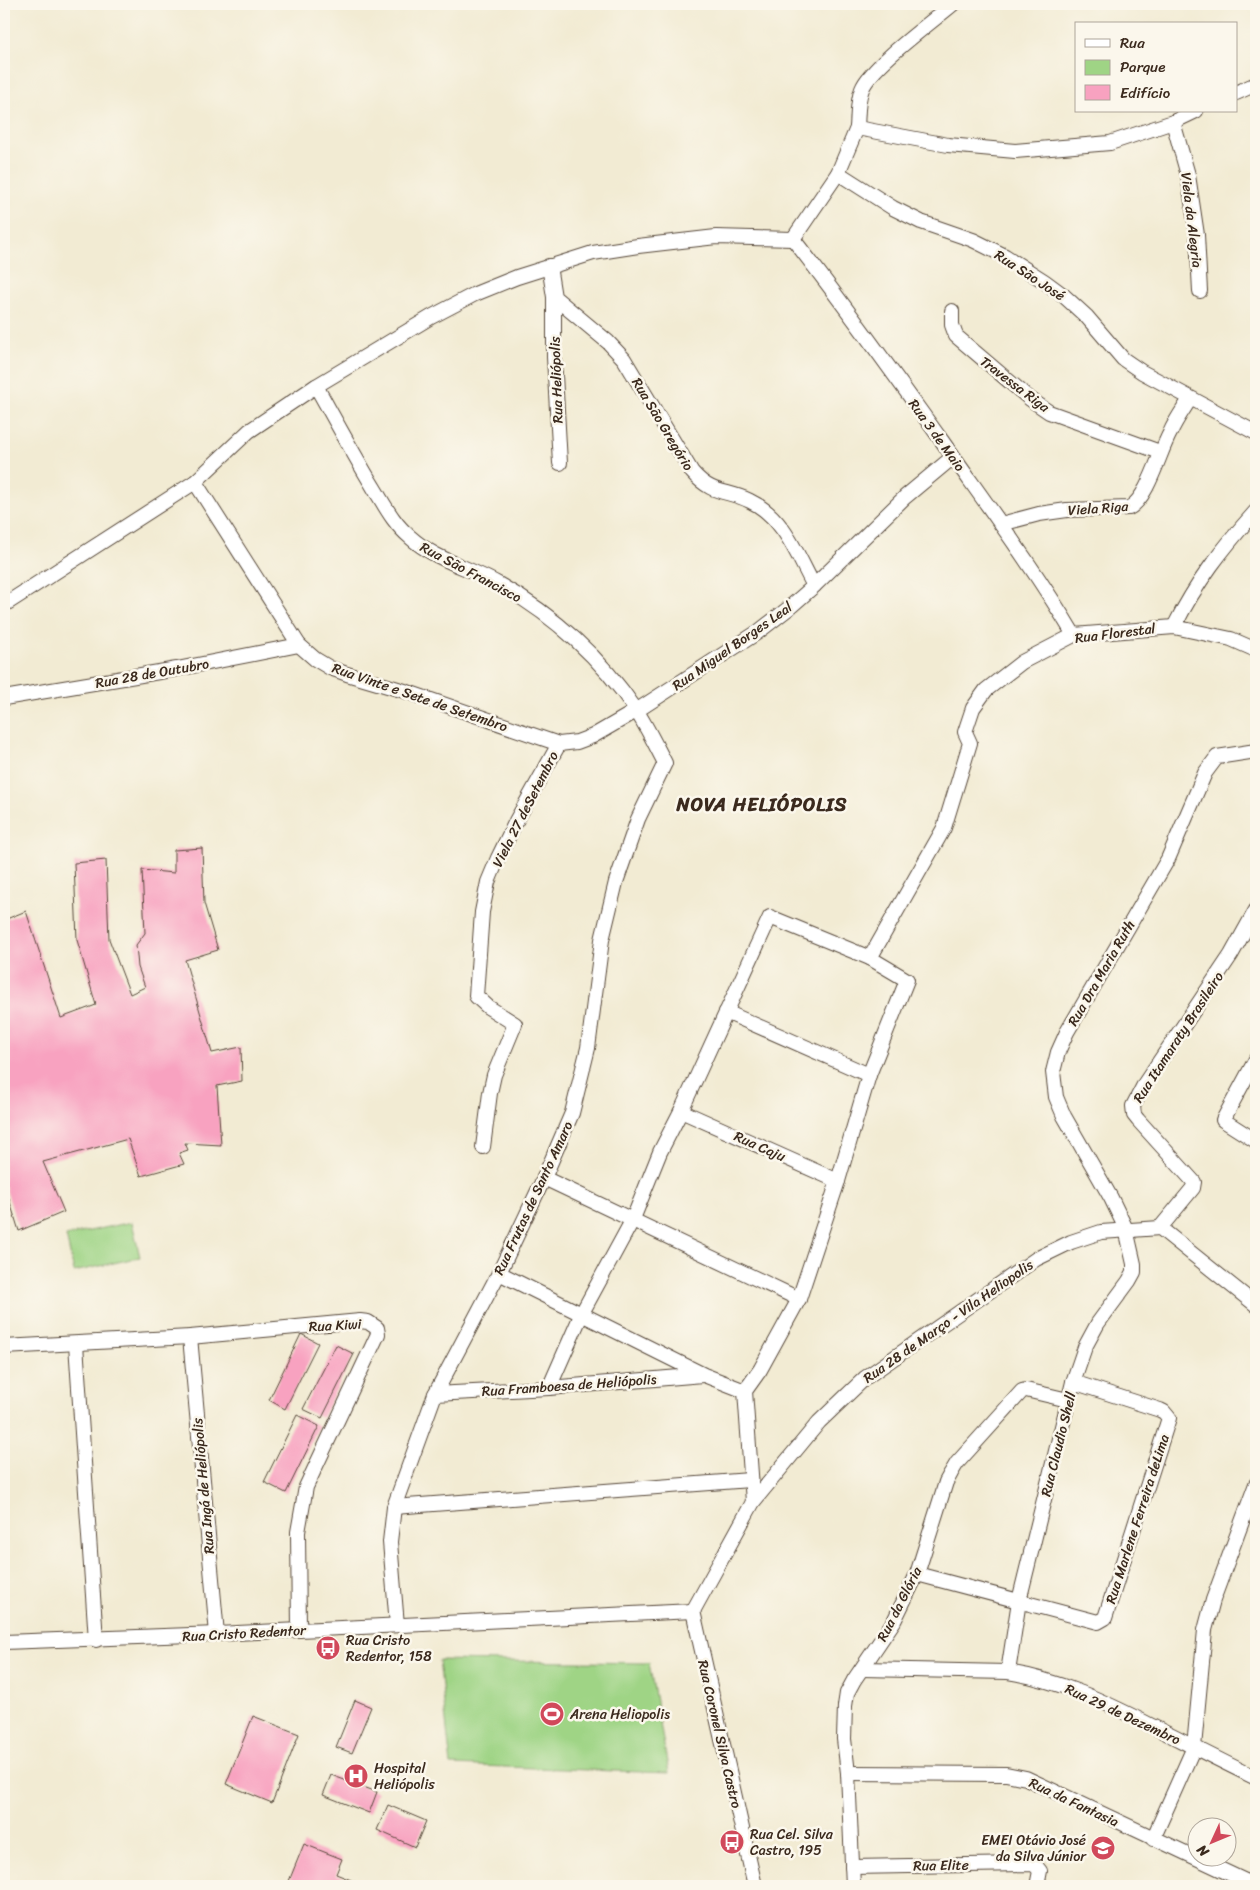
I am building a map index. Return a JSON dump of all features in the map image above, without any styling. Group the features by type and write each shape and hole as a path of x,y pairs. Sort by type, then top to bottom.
{"street":[{"path":"4,605 195,482 250,432 316,386 431,317 475,294 549,266 593,253 716,237 793,239 838,173 857,128 859,100 866,82 892,55 953,4"},
{"path":"1238,92 1256,84"},
{"path":"857,128 948,145 1015,151 1110,143 1173,122 1194,112"},
{"name":"Viela da Alegria","path":"1173,122 1188,175 1197,235 1200,291"},
{"name":"Rua São José","path":"838,173 893,208 921,222 973,240 1005,256 1044,281 1087,317 1124,358 1142,372 1256,433"},
{"name":"Rua 3 de Maio","path":"793,239 841,302 1001,524 1048,592 1074,636"},
{"path":"549,266 554,297"},
{"name":"Rua Heliópolis","path":"554,297 554,357 560,463"},
{"name":"Rua São Gregório","path":"554,297 608,342 624,359 692,472 702,483 712,489 749,500 766,510 780,524 814,586"},
{"name":"Travessa Riga","path":"952,311 952,325 956,336 1030,399 1049,412 1160,452"},
{"name":"Rua São Francisco","path":"316,386 361,466 397,524 410,538 437,555 500,584 534,606 574,639 602,666 636,711 665,763"},
{"name":"Viela Riga","path":"1001,524 1039,514 1067,510 1130,508 1135,505 1145,492 1170,431 1190,398"},
{"name":"Rua Miguel Borges Leal","path":"559,744 577,742 593,736 636,711 758,632 814,586 905,497 953,457"},
{"name":"Rua Vinte e Sete de Setembro","path":"195,482 300,645 315,659 330,668 347,674 408,692 559,744"},
{"path":"1174,627 1189,597 1205,572 1256,511"},
{"name":"Rua Florestal","path":"870,958 944,828 970,743 965,732 973,708 986,690 1022,662 1074,636 1174,627 1231,639 1256,650"},
{"name":"Rua 28 de Outubro","path":"4,698 177,669 300,645"},
{"name":"Viela 27 deSetembro","path":"483,1147 492,1084 516,1024 488,1007 476,996 482,912 488,882 498,858 516,820 559,744"},
{"name":"Rua Dra Maria Ruth","path":"1126,1229 1111,1198 1064,1116 1056,1097 1053,1072 1058,1052 1067,1032 1168,859 1210,765 1217,758 1256,751"},
{"name":"Rua Frutas de Santo Amaro","path":"397,1625 390,1542 394,1507 435,1394 499,1272 572,1114 588,1048 602,940 616,882 638,819 665,763"},
{"name":"Rua Itamaraty Brasileiro","path":"1160,1228 1193,1188 1194,1182 1138,1120 1134,1115 1133,1106 1146,1082 1232,955 1256,910"},
{"path":"548,1388 582,1313 633,1219 660,1152 681,1111 770,917 870,958 907,980 869,1074 838,1181 799,1300 760,1370 745,1392 753,1502"},
{"path":"726,1012 869,1074"},
{"path":"1256,1059 1224,1120 1256,1141"},
{"name":"Rua Caju","path":"681,1111 838,1181"},
{"path":"544,1178 799,1300"},
{"path":"1160,1228 1256,1305"},
{"name":"Rua 28 de Março - Vila Heliopolis","path":"694,1611 753,1502 819,1422 865,1378 1036,1258 1071,1242 1101,1232 1160,1228"},
{"name":"Rua Claudio Shell","path":"1008,1672 1019,1601 1073,1382 1085,1347 1098,1323 1134,1272 1126,1229"},
{"path":"499,1272 704,1375 745,1392"},
{"name":"Rua Kiwi","path":"4,1347 190,1336 360,1321 368,1322 377,1328 378,1334 306,1487 298,1532 299,1630"},
{"name":"Rua Ingá de Heliópolis","path":"190,1336 217,1634"},
{"path":"76,1344 96,1640"},
{"name":"Rua Framboesa de Heliópolis","path":"435,1394 548,1388 704,1375"},
{"name":"Rua Marlene Ferreira deLima","path":"917,1574 1098,1622 1105,1618 1168,1421 1168,1415 1160,1410 1073,1382"},
{"name":"Rua da Glória","path":"853,1886 848,1774 844,1739 845,1706 850,1686 894,1621 917,1574 946,1482 957,1463 1022,1391 1026,1390 1068,1400"},
{"path":"394,1507 750,1480"},
{"path":"1153,1839 1194,1747 1205,1630 1213,1600 1256,1484"},
{"name":"Rua Cristo Redentor","path":"4,1642 96,1640 694,1611"},
{"name":"Rua Coronel Silva Castro","path":"694,1611 755,1886"},
{"name":"Rua 29 de Dezembro","path":"862,1670 1008,1672 1028,1675 1073,1688 1104,1702 1256,1778"},
{"name":"Rua da Fantasia","path":"848,1774 1006,1774 1026,1778 1256,1886"},
{"name":"Rua Elite","path":"852,1867 1031,1864 1035,1865 1040,1871 1036,1886"}],"green space":[{"path":"132,1222 140,1257 74,1272 66,1236"},
{"name":"Arena Heliopolis","path":"439,1660 649,1663 669,1773 451,1765"}],"building":[{"path":"202,848 204,903 218,950 185,960 212,1053 241,1047 242,1081 217,1086 221,1145 185,1143 188,1150 179,1153 184,1164 141,1176 128,1139 43,1162 64,1212 19,1231 4,1183 4,920 26,911 61,1018 96,1005 77,940 74,863 106,860 109,939 130,994 145,987 138,967 136,945 145,933 142,870 174,873 174,850"},
{"path":"301,1334 318,1343 285,1409 269,1400"},
{"path":"336,1345 354,1354 322,1418 303,1409"},
{"path":"297,1415 319,1426 286,1493 264,1482"},
{"path":"355,1700 371,1707 352,1753 336,1747"},
{"path":"253,1716 299,1734 272,1803 226,1784"},
{"path":"331,1775 377,1792 369,1813 323,1795"},
{"path":"388,1805 426,1821 415,1847 377,1830"},
{"path":"304,1844 342,1859 336,1874 366,1886 287,1886"}],"place":[{"name":"Rua Cristo Redentor, 158","path":"328,1648"},
{"name":"Arena Heliopolis","path":"552,1714"},
{"name":"Hospital Heliópolis","path":"356,1776"},
{"name":"Rua Cel. Silva Castro, 195","path":"732,1842"},
{"name":"EMEI Otávio José da Silva Júnior","path":"1103,1848"}],"district":[{"name":"NOVA HELIÓPOLIS","path":"762,804"}]}
